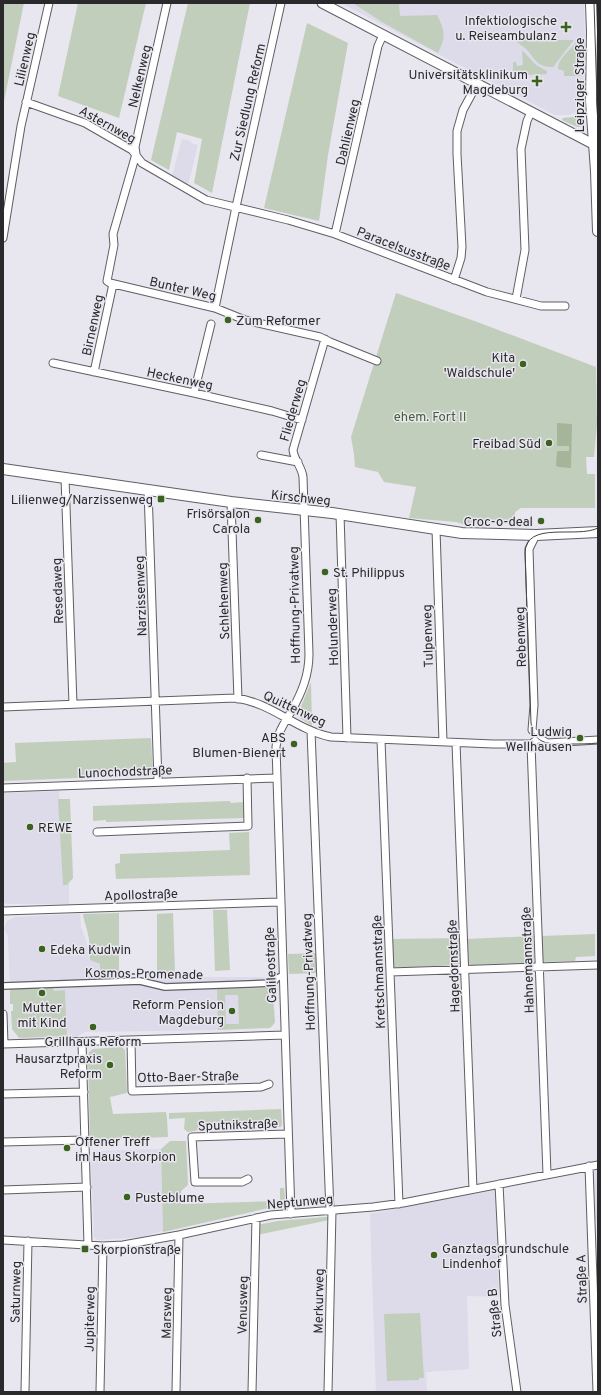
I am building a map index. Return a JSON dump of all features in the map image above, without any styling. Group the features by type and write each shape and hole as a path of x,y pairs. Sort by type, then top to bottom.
{"main road":[{"name":"Leipziger Straße","path":"591,3 592,32 590,95 596,145 598,231"},
{"name":"Kirschweg","path":"3,469 231,502 340,514 436,530 476,534 536,535 598,532"}],"street":[{"name":"Lilienweg","path":"3,238 26,102 49,3"},
{"name":"Nelkenweg","path":"136,154 135,147 167,3"},
{"name":"Zur Siedlung Reform","path":"215,308 281,3"},
{"path":"322,3 596,145"},
{"name":"Dahlienweg","path":"335,234 378,46 383,35"},
{"path":"454,280 461,258 462,247 457,131 462,113 477,84"},
{"name":"Asternweg","path":"26,102 85,123 129,148 136,154 142,163 205,200 236,207"},
{"path":"516,299 525,250 521,149 527,121 531,112"},
{"path":"113,284 108,282 106,279 113,249 112,237 136,154"},
{"name":"Paracelsusstraße","path":"236,207 335,234 487,292 541,306 565,306"},
{"name":"Bunter Weg","path":"113,284 215,308 245,320 320,337 377,361"},
{"name":"Birnenweg","path":"94,372 113,284"},
{"path":"194,393 211,324"},
{"name":"Fliederweg","path":"304,510 302,474 293,450 325,339"},
{"name":"Heckenweg","path":"53,363 194,393 272,411 302,420"},
{"path":"261,455 298,462"},
{"name":"Resedaweg","path":"65,478 73,704"},
{"name":"Narzissenweg","path":"148,490 158,781"},
{"name":"Schlehenweg","path":"231,502 238,698"},
{"name":"Hoffnung-Privatweg","path":"287,718 304,686 308,666 304,510"},
{"name":"Holunderweg","path":"340,514 347,738"},
{"name":"Tulpenweg","path":"436,530 443,742"},
{"name":"Rebenweg","path":"536,535 529,549 534,705 532,730 539,738"},
{"name":"Quittenweg","path":"3,707 238,698 262,705 311,731 331,737 456,743 531,744"},
{"name":"Galileostraße","path":"287,718 276,743 276,778 291,1214"},
{"name":"Hoffnung-Privatweg","path":"311,731 331,1211"},
{"path":"531,744 539,738 547,743 598,740"},
{"name":"Kretschmannstraße","path":"381,740 399,1204"},
{"name":"Hagedornstraße","path":"456,743 473,1189"},
{"name":"Hahnemannstraße","path":"531,744 547,1174"},
{"path":"97,832 248,826 247,778"},
{"name":"Lunochodstraße","path":"3,788 158,781 276,778"},
{"name":"Apollostraße","path":"3,911 280,902"},
{"path":"390,972 598,964"},
{"name":"Kosmos-Promenade","path":"3,986 140,982 165,987 204,986 273,983 282,976"},
{"path":"3,1014 4,1044 285,1035"},
{"name":"Otto-Baer-Straße","path":"131,1040 132,1091 261,1087 269,1084"},
{"path":"82,1042 88,1245"},
{"path":"3,1094 84,1092"},
{"name":"Sputnikstraße","path":"248,1179 242,1182 195,1182 192,1137 288,1134"},
{"path":"3,1142 85,1140"},
{"name":"Neptunweg","path":"3,1240 103,1246 141,1242 277,1214 331,1211 399,1204 598,1165"},
{"name":"Straße A","path":"589,1166 597,1392"},
{"name":"Straße B","path":"499,1184 504,1304 517,1392"},
{"path":"3,1190 87,1187"},
{"name":"Merkurweg","path":"328,1392 331,1211"},
{"name":"Venusweg","path":"252,1392 256,1218"},
{"name":"Marsweg","path":"176,1392 179,1235"},
{"name":"Saturnweg","path":"25,1392 28,1241"},
{"name":"Jupiterweg","path":"100,1392 103,1246"}],"shaded area":[{"name":"Universitätsklinikum Magdeburg","path":"341,3 584,3 585,44 582,109 570,115 555,115"},
{"path":"182,139 191,141 191,143 198,145 188,185 172,176"},
{"path":"557,423 572,424 571,468 556,466 557,451 569,451 569,446 557,446"},
{"path":"59,791 64,876 69,876 69,904 4,903 3,793"},
{"path":"80,914 81,927 86,940 89,959 100,964 100,978 188,975 189,977 273,977 275,1022 270,1027 217,1030 85,1032 77,1037 67,1036 65,990 54,991 53,988 10,989 8,936 4,929 7,921 15,917"},
{"name":"Pusteblume","path":"161,1149 163,1231 141,1237 97,1240 94,1237 91,1162 94,1151"},
{"path":"598,1170 598,1220 594,1220 592,1173"},
{"name":"Ganztagsgrundschule Lindenhof","path":"495,1189 499,1297 467,1296 469,1369 426,1372 427,1392 376,1392 370,1214"}],"green space":[{"path":"3,3 24,3 3,106"},
{"path":"78,3 146,3 119,118 58,96"},
{"path":"188,3 250,3 212,193 194,183 202,139 177,132 169,170 151,160"},
{"path":"353,3 399,3 400,16 437,15 442,25 444,34 438,53 382,22"},
{"path":"307,23 348,43 328,155 319,221 264,208"},
{"path":"523,32 536,33 554,40 574,40 553,67 548,67 537,62 527,50 514,40 513,35"},
{"path":"585,39 582,76 564,76 564,71 558,69 560,61 577,40"},
{"path":"522,50 536,65 547,71 547,74 513,76 513,62 516,62 517,66 523,65"},
{"path":"582,114 584,122 580,127 562,120 563,118"},
{"name":"ehem. Fort II","path":"396,293 596,367 597,424 594,457 586,457 587,474 595,474 595,508 521,508 515,512 515,523 466,525 456,522 409,518 416,487 384,482 378,472 355,467 351,437"},
{"path":"311,682 312,726 300,718 298,714"},
{"path":"151,738 153,775 3,781 3,763 16,762 15,743"},
{"path":"58,799 70,799 73,878 67,885 63,885"},
{"path":"230,801 231,803 244,802 244,818 106,822 106,820 93,821 93,806"},
{"path":"249,832 250,875 116,879 115,864 120,863 120,854 230,850 229,833"},
{"path":"213,910 227,910 230,970 215,971"},
{"path":"119,913 119,975 116,977 100,978 100,964 90,960 88,936 83,914"},
{"path":"173,913 175,973 157,974 157,914"},
{"path":"595,934 595,956 576,957 575,961 545,962 542,960 542,936"},
{"path":"533,936 533,963 470,965 468,962 467,939"},
{"path":"461,938 461,963 458,965 396,968 393,966 392,939"},
{"path":"318,953 318,971 316,973 289,974 288,954"},
{"path":"53,988 54,991 65,990 67,1036 19,1038 12,1029 11,1011 13,1011 13,1004 10,1004 10,989"},
{"path":"272,988 275,1022 270,1028 218,1030 217,989","holes":["225,995 238,995 239,1024 226,1024"]},
{"path":"122,1047 125,1050 127,1093 110,1097 113,1114 166,1112 168,1137 90,1140 89,1052 93,1049"},
{"path":"281,1109 281,1127 263,1128 261,1125 200,1127 199,1130 188,1132 184,1129 185,1118 169,1119 169,1113"},
{"path":"170,1141 186,1141 188,1185 181,1191 181,1204 280,1201 280,1188 284,1188 285,1198 282,1205 163,1232 161,1149"},
{"path":"328,1217 329,1220 257,1235 257,1225 278,1221"},
{"path":"420,1313 424,1378 419,1378 419,1380 387,1381 384,1314"}],"tram line":[{"path":"594,3 598,131"},
{"path":"598,528 589,531 543,533 534,537 528,543 525,553 531,723 533,731 536,736 544,742 556,744 598,743"}],"place":[{"name":"Infektiologische u. Reiseambulanz","path":"566,27"},
{"name":"Universitätsklinikum Magdeburg","path":"537,81"},
{"name":"Zum Reformer","path":"228,320"},
{"name":"Kita 'Waldschule'","path":"523,364"},
{"name":"Freibad Süd","path":"549,443"},
{"name":"Lilienweg/Narzissenweg","path":"161,499"},
{"name":"Frisörsalon Carola","path":"258,520"},
{"name":"Croc-o-deal","path":"541,521"},
{"name":"St. Philippus","path":"325,572"},
{"name":"Ludwig Wellhausen","path":"580,738"},
{"name":"ABS Blumen-Bienert","path":"294,744"},
{"name":"REWE","path":"30,827"},
{"name":"Edeka Kudwin","path":"42,949"},
{"name":"Mutter mit Kind","path":"42,993"},
{"name":"Reform Pension Magdeburg","path":"232,1011"},
{"name":"Grillhaus Reform","path":"93,1027"},
{"name":"Hausarztpraxis Reform","path":"110,1065"},
{"name":"Offener Treff im Haus Skorpion","path":"67,1148"},
{"name":"Pusteblume","path":"127,1197"},
{"name":"Skorpionstraße","path":"85,1249"},
{"name":"Ganztagsgrundschule Lindenhof","path":"434,1255"}]}
